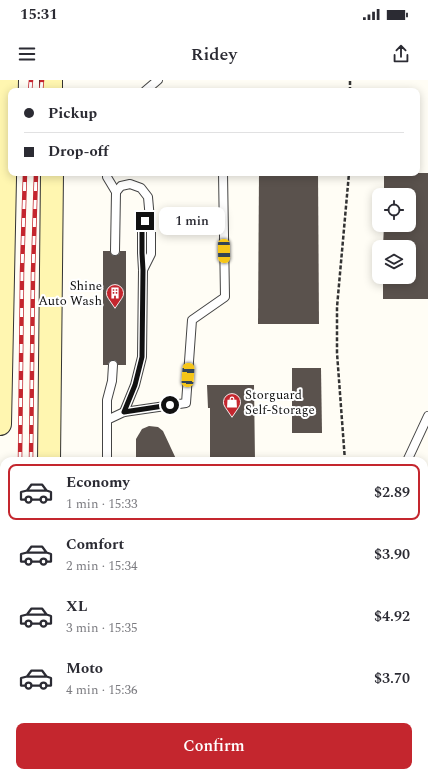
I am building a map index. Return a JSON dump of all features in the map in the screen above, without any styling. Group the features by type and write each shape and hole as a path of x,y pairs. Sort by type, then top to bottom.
{"main road":[{"path":"0,424 2,256 7,80"},
{"path":"49,457 52,176"}],"lane":[{"path":"149,88 158,80"},
{"path":"107,176 116,192 115,251"},
{"path":"107,420 124,412 186,403 192,320 225,297 223,176"},
{"path":"116,192 122,186 130,184 141,188 148,197 151,231 151,254 143,270 142,357 135,385 124,412"},
{"path":"107,457 106,400 112,381 113,365"},
{"path":"409,457 428,416"}],"path":[{"path":"345,457 337,353 337,307 349,176"}],"building":[{"path":"420,173 428,173 428,299 383,299 383,284 416,284 416,240 383,240 384,232 416,232 416,188 384,188 384,176 420,176"},
{"path":"259,176 318,176 319,324 258,324"},
{"name":"Shine Auto Wash","path":"103,251 110,251 112,255 115,256 119,254 120,251 126,251 126,365 118,365 116,361 113,360 109,362 108,365 103,365"},
{"path":"292,368 321,368 322,433 292,433"},
{"name":"Storguard Self-Storage","path":"207,385 254,385 255,457 210,457 210,408 208,408"},
{"path":"149,426 158,427 163,431 175,457 136,457 136,439 142,429"}],"railway":[{"path":"30,88 31,80"},
{"path":"41,88 42,80"},
{"path":"20,457 22,272 25,176"},
{"path":"31,457 33,273 36,176"}],"place":[{"name":"Shine Auto Wash","path":"115,308"},
{"name":"Storguard Self-Storage","path":"232,417"}],"route":[{"path":"145,221 142,229 142,357 135,385 124,412 170,405"}]}
